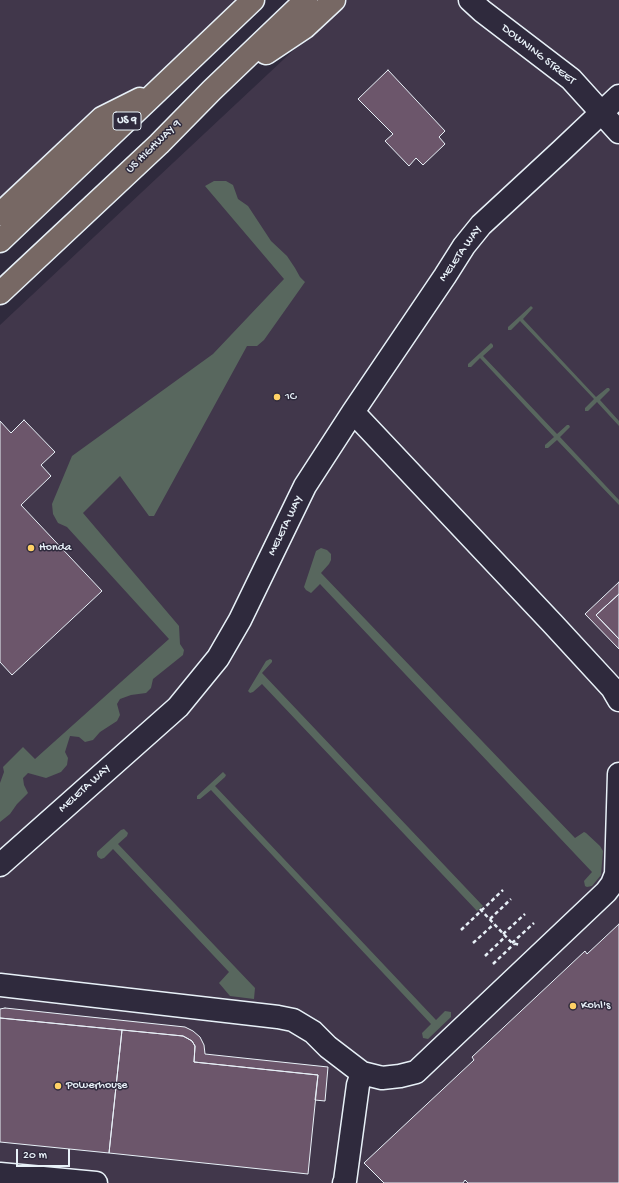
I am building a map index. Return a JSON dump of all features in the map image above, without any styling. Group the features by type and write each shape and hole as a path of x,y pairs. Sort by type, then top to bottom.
{"highway":[{"name":"US 9","path":"0,241 253,0"},
{"name":"US HIGHWAY 9","path":"0,293 159,144 212,90 306,0"},
{"path":"212,90 305,27 334,0"},
{"path":"0,214 102,118 161,88"}],"street":[{"name":"DOWNING STREET","path":"470,0 482,11 571,79 619,132"},
{"path":"601,113 619,96"},
{"name":"MELETA WAY","path":"0,865 178,707 218,658 240,620 305,486 353,412 441,283 464,246 481,225 601,113"},
{"path":"353,412 553,624 612,688 619,700"},
{"path":"0,985 221,1010 293,1020 313,1032 328,1047 362,1073 382,1078 416,1072 606,892 612,884 616,874 619,774"},
{"path":"346,1182 358,1085 362,1073"},
{"path":"0,1174 96,1183"}],"path":[{"path":"461,930 502,890"},
{"path":"490,919 511,899"},
{"path":"481,910 513,944 521,945"},
{"path":"485,956 525,914"},
{"path":"493,964 534,923"},
{"path":"473,943 494,924"}],"shaded area":[{"path":"0,0 253,0 0,241"},
{"path":"347,0 619,0 619,1183 0,1183 0,325"}],"green space":[{"path":"214,181 226,181 233,185 238,199 248,206 271,241 287,256 300,277 305,282 264,340 257,346 247,346 154,516 149,516 120,476 83,513 179,626 180,644 184,650 183,655 153,679 151,688 146,693 131,695 120,699 117,704 120,715 117,721 100,732 93,740 85,742 79,737 70,736 65,752 68,758 67,765 61,772 46,778 28,773 23,778 24,785 28,793 10,814 0,822 0,783 4,772 3,767 23,747 35,759 169,639 67,527 58,523 53,514 52,504 72,456 213,354 284,279 205,186"},
{"path":"531,306 533,308 523,319 596,397 609,388 610,390 600,400 619,421 619,426 597,402 588,411 585,411 585,408 594,399 520,321 511,330 508,330 508,327"},
{"path":"491,343 493,347 483,356 557,434 569,425 570,427 560,437 619,500 619,505 557,440 548,448 545,448 545,445 554,437 480,358 471,367 468,367 468,364"},
{"path":"321,548 327,550 331,554 331,560 321,573 575,838 584,832 600,846 603,851 601,875 592,886 585,886 584,881 592,872 320,584 311,593 306,590 304,587 316,551"},
{"path":"270,659 272,662 262,673 483,906 477,911 262,684 253,692 250,693 248,691 266,661"},
{"path":"223,772 226,775 225,777 215,786 436,1020 445,1011 451,1012 451,1017 428,1039 423,1038 422,1033 431,1024 211,790 200,799 197,799 197,796"},
{"path":"124,829 128,833 127,836 118,844 255,988 254,999 230,996 219,983 229,972 113,849 104,858 101,859 98,857 97,852"}],"building":[{"path":"388,70 445,131 439,137 445,144 423,165 416,158 409,166 385,141 393,134 358,99"},
{"name":"Honda","path":"24,420 55,452 41,465 51,476 21,505 102,591 12,675 0,662 0,421 11,433"},
{"path":"619,582 619,594 596,615 619,639 619,649 585,614"},
{"path":"619,594 619,639 596,615"},
{"name":"Kohl's","path":"619,924 619,1183 468,1183 465,1180 463,1183 384,1183 364,1163 474,1060 472,1057 585,951 587,954"},
{"path":"5,1008 185,1027 200,1037 204,1045 205,1054 328,1067 325,1101 315,1100 318,1075 194,1062 195,1046 192,1041 183,1036 0,1018 0,1009"},
{"name":"Powerhouse","path":"0,1018 122,1030 109,1153 0,1142"},
{"path":"122,1030 183,1036 192,1041 195,1046 194,1062 318,1075 308,1174 109,1153"}],"place":[{"name":"1C","path":"277,397"},
{"name":"Honda","path":"31,548"},
{"name":"Kohl's","path":"573,1006"},
{"name":"Powerhouse","path":"58,1086"}]}
